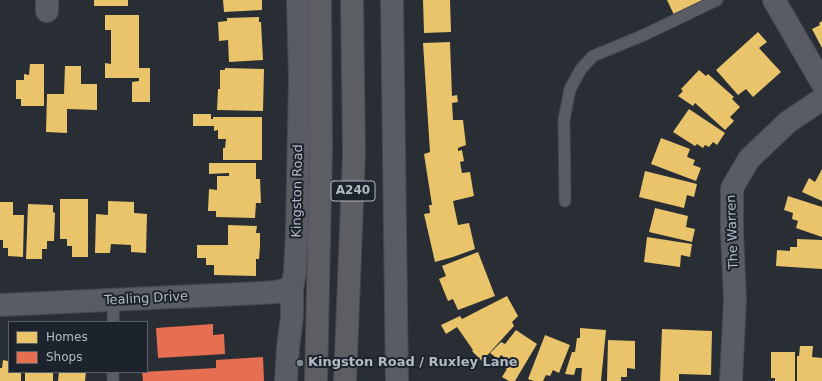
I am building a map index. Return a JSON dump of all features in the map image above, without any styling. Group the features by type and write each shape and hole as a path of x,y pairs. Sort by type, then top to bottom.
{"highway":[{"name":"Kingston Road","path":"316,381 321,150 320,0"},
{"name":"A240","path":"345,381 354,153 352,0"}],"street":[{"name":"Kingston Road","path":"286,381 292,316 292,288 295,272 297,231 300,79 298,0"},
{"path":"392,0 397,381"},
{"path":"774,0 822,83"},
{"name":"The Warren","path":"731,381 735,299 732,233 732,188 749,159 788,122 822,99"},
{"name":"Tealing Drive","path":"0,305 261,293 276,292 292,288"}],"lane":[{"path":"565,201 564,120 570,89 581,69 592,56 644,35 717,0"},
{"path":"114,300 114,321"}],"building: Homes":[{"path":"94,0 128,0 128,6 94,6"},
{"path":"223,0 262,0 262,10 224,12"},
{"path":"423,0 450,0 451,32 424,33"},
{"path":"667,0 709,0 675,17"},
{"path":"105,15 139,15 139,68 150,68 150,102 132,102 132,82 139,81 139,78 105,78 105,63 111,64 111,30 105,30"},
{"path":"259,17 259,22 261,22 263,60 229,62 228,40 219,41 218,22 227,21 227,18"},
{"path":"822,21 822,48 812,29 820,25 819,23"},
{"path":"758,32 767,42 759,48 781,72 753,97 746,89 738,95 716,70"},
{"path":"450,42 452,96 457,95 458,102 452,103 453,120 463,120 466,145 458,148 458,151 462,150 464,161 460,162 462,173 470,172 474,196 453,201 458,225 469,223 475,249 435,262 424,214 430,213 429,205 432,205 424,154 430,152 423,43"},
{"path":"30,64 44,64 44,106 21,106 21,99 16,99 16,80 24,80 24,74 29,75"},
{"path":"65,66 81,66 81,84 97,84 97,110 67,109 67,133 46,132 47,94 64,94"},
{"path":"225,68 264,69 263,111 217,110 218,89 220,89 220,70 225,70"},
{"path":"699,70 706,76 708,74 734,97 732,99 740,107 730,117 734,121 725,130 695,103 693,106 678,96 683,91 681,89"},
{"path":"689,109 725,133 717,145 713,142 709,147 705,145 703,148 697,144 695,146 673,132"},
{"path":"193,114 211,114 211,119 213,119 213,117 262,117 262,160 223,160 223,148 225,148 226,139 218,139 218,130 214,131 214,126 193,126"},
{"path":"661,138 690,149 687,157 695,160 693,165 701,168 696,181 651,164"},
{"path":"209,163 256,163 256,179 260,179 261,203 256,203 255,218 216,217 216,211 208,211 209,189 217,190 217,176 229,176 229,173 209,174"},
{"path":"822,169 822,201 802,192 809,178 815,182"},
{"path":"645,171 697,184 694,197 687,195 684,208 639,197"},
{"path":"788,196 822,207 822,237 796,228 798,221 792,219 793,213 784,210"},
{"path":"60,199 88,199 88,257 72,257 72,246 67,246 67,239 60,239"},
{"path":"108,201 134,202 134,213 147,214 146,253 131,252 131,245 111,244 110,253 95,253 96,214 108,215"},
{"path":"0,202 13,202 13,215 24,215 23,257 8,256 8,248 3,248 3,240 0,240"},
{"path":"28,204 53,205 53,212 55,213 54,241 47,241 47,249 42,249 42,259 26,259"},
{"path":"655,208 688,216 686,227 695,229 692,242 649,232"},
{"path":"228,225 257,226 256,233 260,233 260,246 259,259 256,259 256,276 214,275 214,265 206,265 206,258 197,258 197,245 228,245"},
{"path":"647,237 692,244 690,257 681,255 680,267 644,262"},
{"path":"797,239 822,240 822,269 776,266 777,250 790,251 790,247 797,247"},
{"path":"478,252 495,296 458,310 453,299 448,301 439,279 446,276 442,266"},
{"path":"507,296 518,316 512,322 514,326 482,361 472,351 473,350 457,327 446,334 441,325 460,316 462,319"},
{"path":"580,328 606,330 601,381 581,381 582,368 576,368 574,375 565,374 572,352 575,352 577,338 580,338"},
{"path":"662,329 712,331 711,375 679,374 679,381 660,381"},
{"path":"516,330 537,344 515,381 509,381 502,377 507,369 501,365 505,358 501,355 498,359 490,353 501,342 505,344"},
{"path":"545,335 570,345 559,373 553,370 550,376 546,375 543,381 534,381 528,379"},
{"path":"608,340 635,341 635,369 627,368 627,377 621,377 621,381 607,381"},
{"path":"800,346 813,346 812,357 822,358 822,381 797,381 797,356 799,356"},
{"path":"771,352 795,352 795,381 775,381 775,378 771,378"},
{"path":"3,360 8,361 8,373 21,373 21,381 0,381 0,368 2,368"},
{"path":"25,373 53,373 53,381 25,381"},
{"path":"59,373 86,373 85,381 58,381"}],"building: Shops":[{"path":"213,324 213,335 224,334 225,354 158,358 156,328"},
{"path":"263,357 264,381 143,381 142,373 216,368 216,360"}],"place":[{"name":"Kingston Road / Ruxley Lane","path":"300,363"}]}
